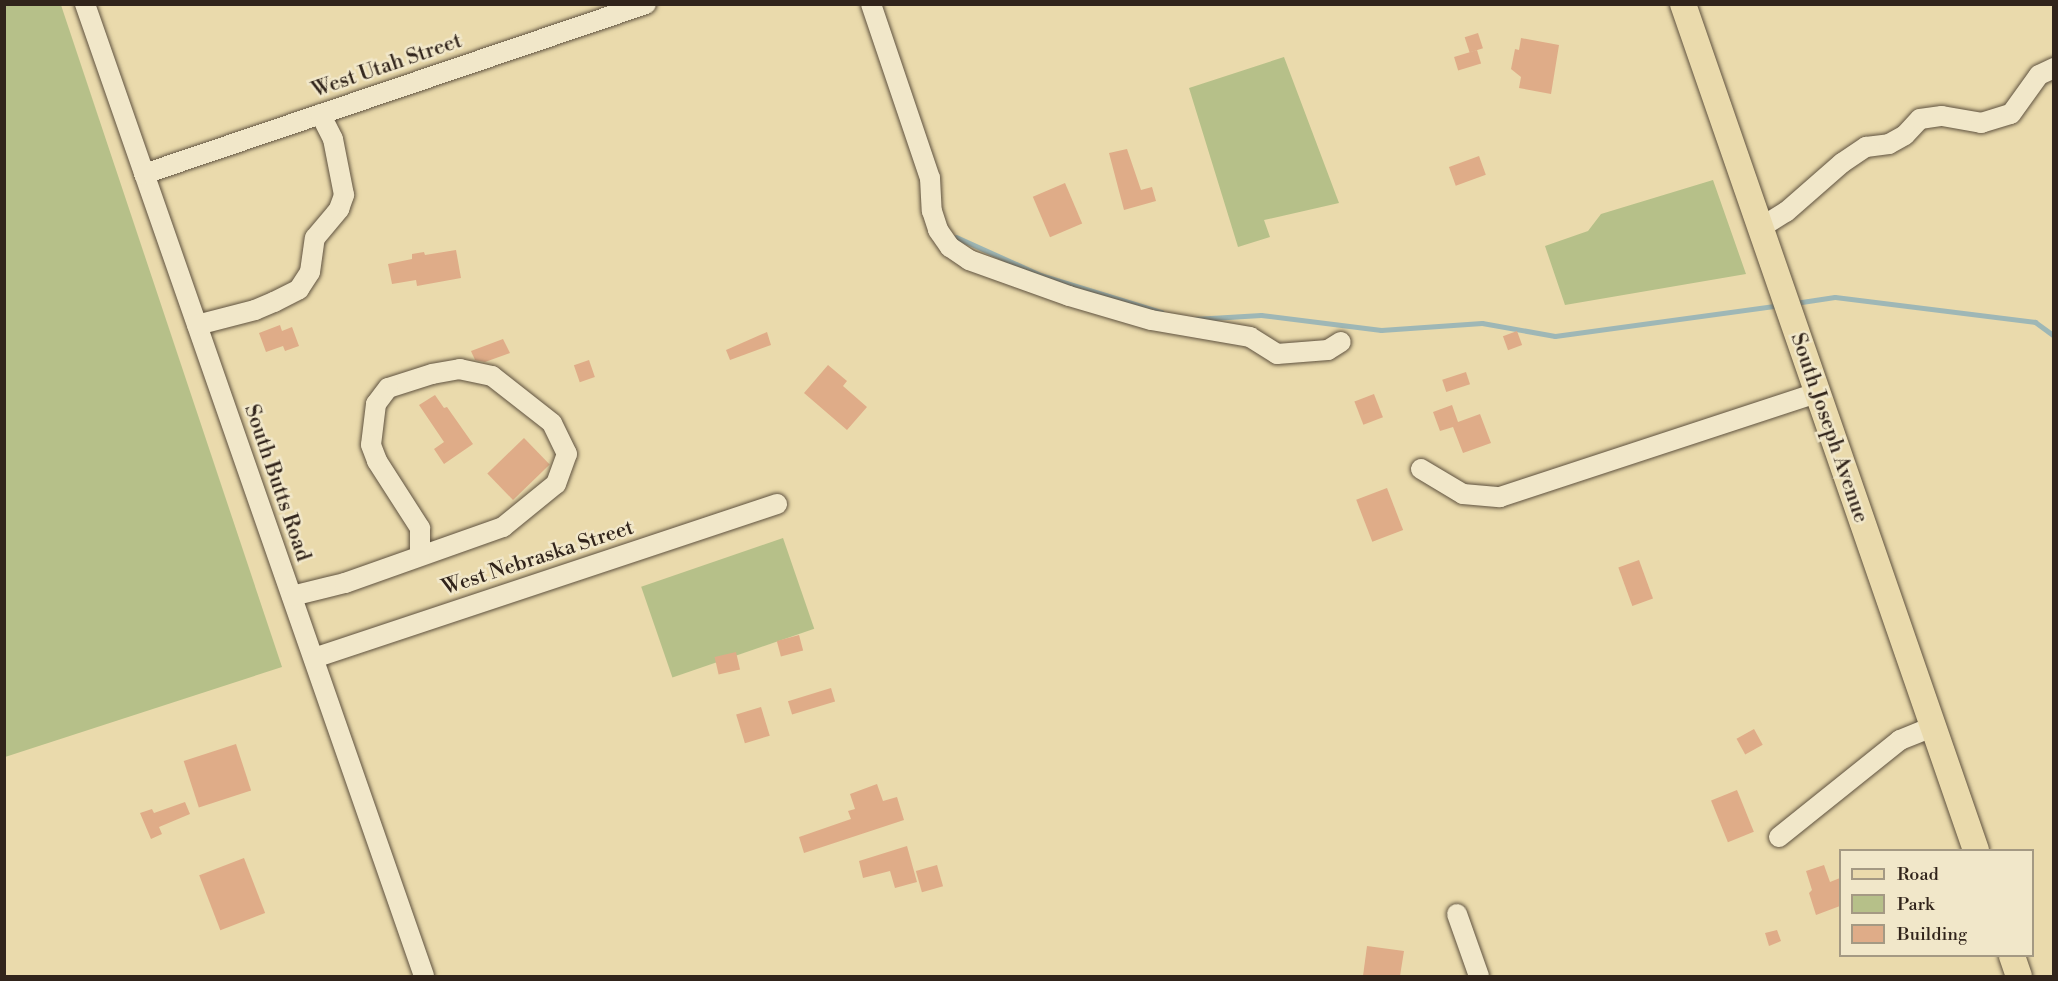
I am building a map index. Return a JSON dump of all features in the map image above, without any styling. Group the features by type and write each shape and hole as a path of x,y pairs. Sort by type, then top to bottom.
{"main road":[{"name":"South Joseph Avenue","path":"1683,4 1976,849"},
{"path":"2012,957 2019,976"}],"street":[{"name":"South Butts Road","path":"85,4 424,976"},
{"name":"West Utah Street","path":"144,174 646,4"},
{"path":"871,4 930,178 932,212 938,230 950,247 969,260 1069,296 1151,320 1250,337 1277,354 1328,350 1341,342"},
{"path":"1760,228 1786,212 1842,163 1866,147 1889,144 1905,135 1920,119 1942,116 1981,123 2011,114 2039,75 2054,68"},
{"path":"197,325 255,310 274,302 299,289 310,272 315,237 339,209 344,195 333,139 320,114"},
{"path":"292,596 345,583 503,527 556,483 567,454 552,423 492,376 460,369 432,374 388,388 376,404 371,445 377,461 420,528 420,555"},
{"path":"1421,470 1463,494 1500,497 1817,393"},
{"name":"West Nebraska Street","path":"314,658 777,504"},
{"path":"1779,837 1900,740 1933,727"},
{"path":"1457,914 1479,976"}],"green space":[{"path":"4,5 61,5 282,667 5,757"},
{"path":"1284,57 1339,203 1264,220 1270,237 1238,247 1189,88"},
{"path":"1713,180 1746,274 1565,305 1545,246 1588,231 1601,214"},
{"path":"783,538 814,629 672,678 641,587"}],"building":[{"path":"1478,33 1483,48 1470,53 1465,37"},
{"path":"1521,38 1559,45 1551,94 1519,88 1521,77 1511,69 1515,49 1519,50"},
{"path":"1477,50 1481,63 1458,70 1454,57"},
{"path":"1127,149 1141,190 1152,187 1156,201 1124,210 1109,153"},
{"path":"1479,156 1486,175 1456,186 1449,167"},
{"path":"1065,183 1082,224 1050,237 1033,197"},
{"path":"456,250 461,278 417,286 416,280 392,284 388,264 412,259 412,254 424,252 425,255"},
{"path":"280,325 282,331 292,327 299,346 285,351 283,346 266,352 259,333"},
{"path":"1517,331 1522,345 1508,350 1503,336"},
{"path":"767,332 771,345 730,360 726,350"},
{"path":"503,339 510,353 485,362 475,360 471,351"},
{"path":"589,360 595,377 580,382 574,365"},
{"path":"828,365 847,381 843,386 867,407 847,430 804,393"},
{"path":"1466,372 1470,384 1446,392 1442,380"},
{"path":"1374,394 1383,417 1363,425 1354,402"},
{"path":"435,395 444,408 447,407 473,444 444,464 434,449 444,442 419,405"},
{"path":"1452,405 1458,422 1480,414 1491,443 1463,453 1453,427 1440,431 1433,412"},
{"path":"524,438 550,465 513,500 487,473"},
{"path":"1387,488 1403,530 1372,542 1356,500"},
{"path":"1639,560 1653,599 1632,606 1618,568"},
{"path":"799,635 803,650 781,656 777,641"},
{"path":"736,652 740,670 719,674 715,657"},
{"path":"831,688 835,701 792,715 788,701"},
{"path":"761,707 770,736 745,743 736,715"},
{"path":"1754,729 1763,745 1745,754 1737,739"},
{"path":"236,744 251,791 199,808 184,761"},
{"path":"877,784 883,801 897,797 904,820 804,853 799,837 851,819 848,811 855,809 850,794"},
{"path":"1737,790 1754,832 1728,842 1711,800"},
{"path":"185,802 190,814 159,827 162,834 151,839 140,813 152,809 154,813"},
{"path":"907,846 917,882 895,888 890,871 863,878 859,861"},
{"path":"244,858 265,913 220,930 199,875"},
{"path":"937,865 943,886 922,892 916,871"},
{"path":"1824,865 1830,882 1839,878 1839,906 1816,915 1809,893 1812,890 1806,871"},
{"path":"1777,930 1781,941 1769,946 1765,933"},
{"path":"1367,946 1404,951 1400,976 1363,976"}],"waterway":[{"path":"956,237 1040,275 1161,312"},
{"path":"1795,303 1835,297 2035,322 2054,336"},
{"path":"1194,319 1261,315 1381,330 1482,323 1555,336 1780,305"}]}
